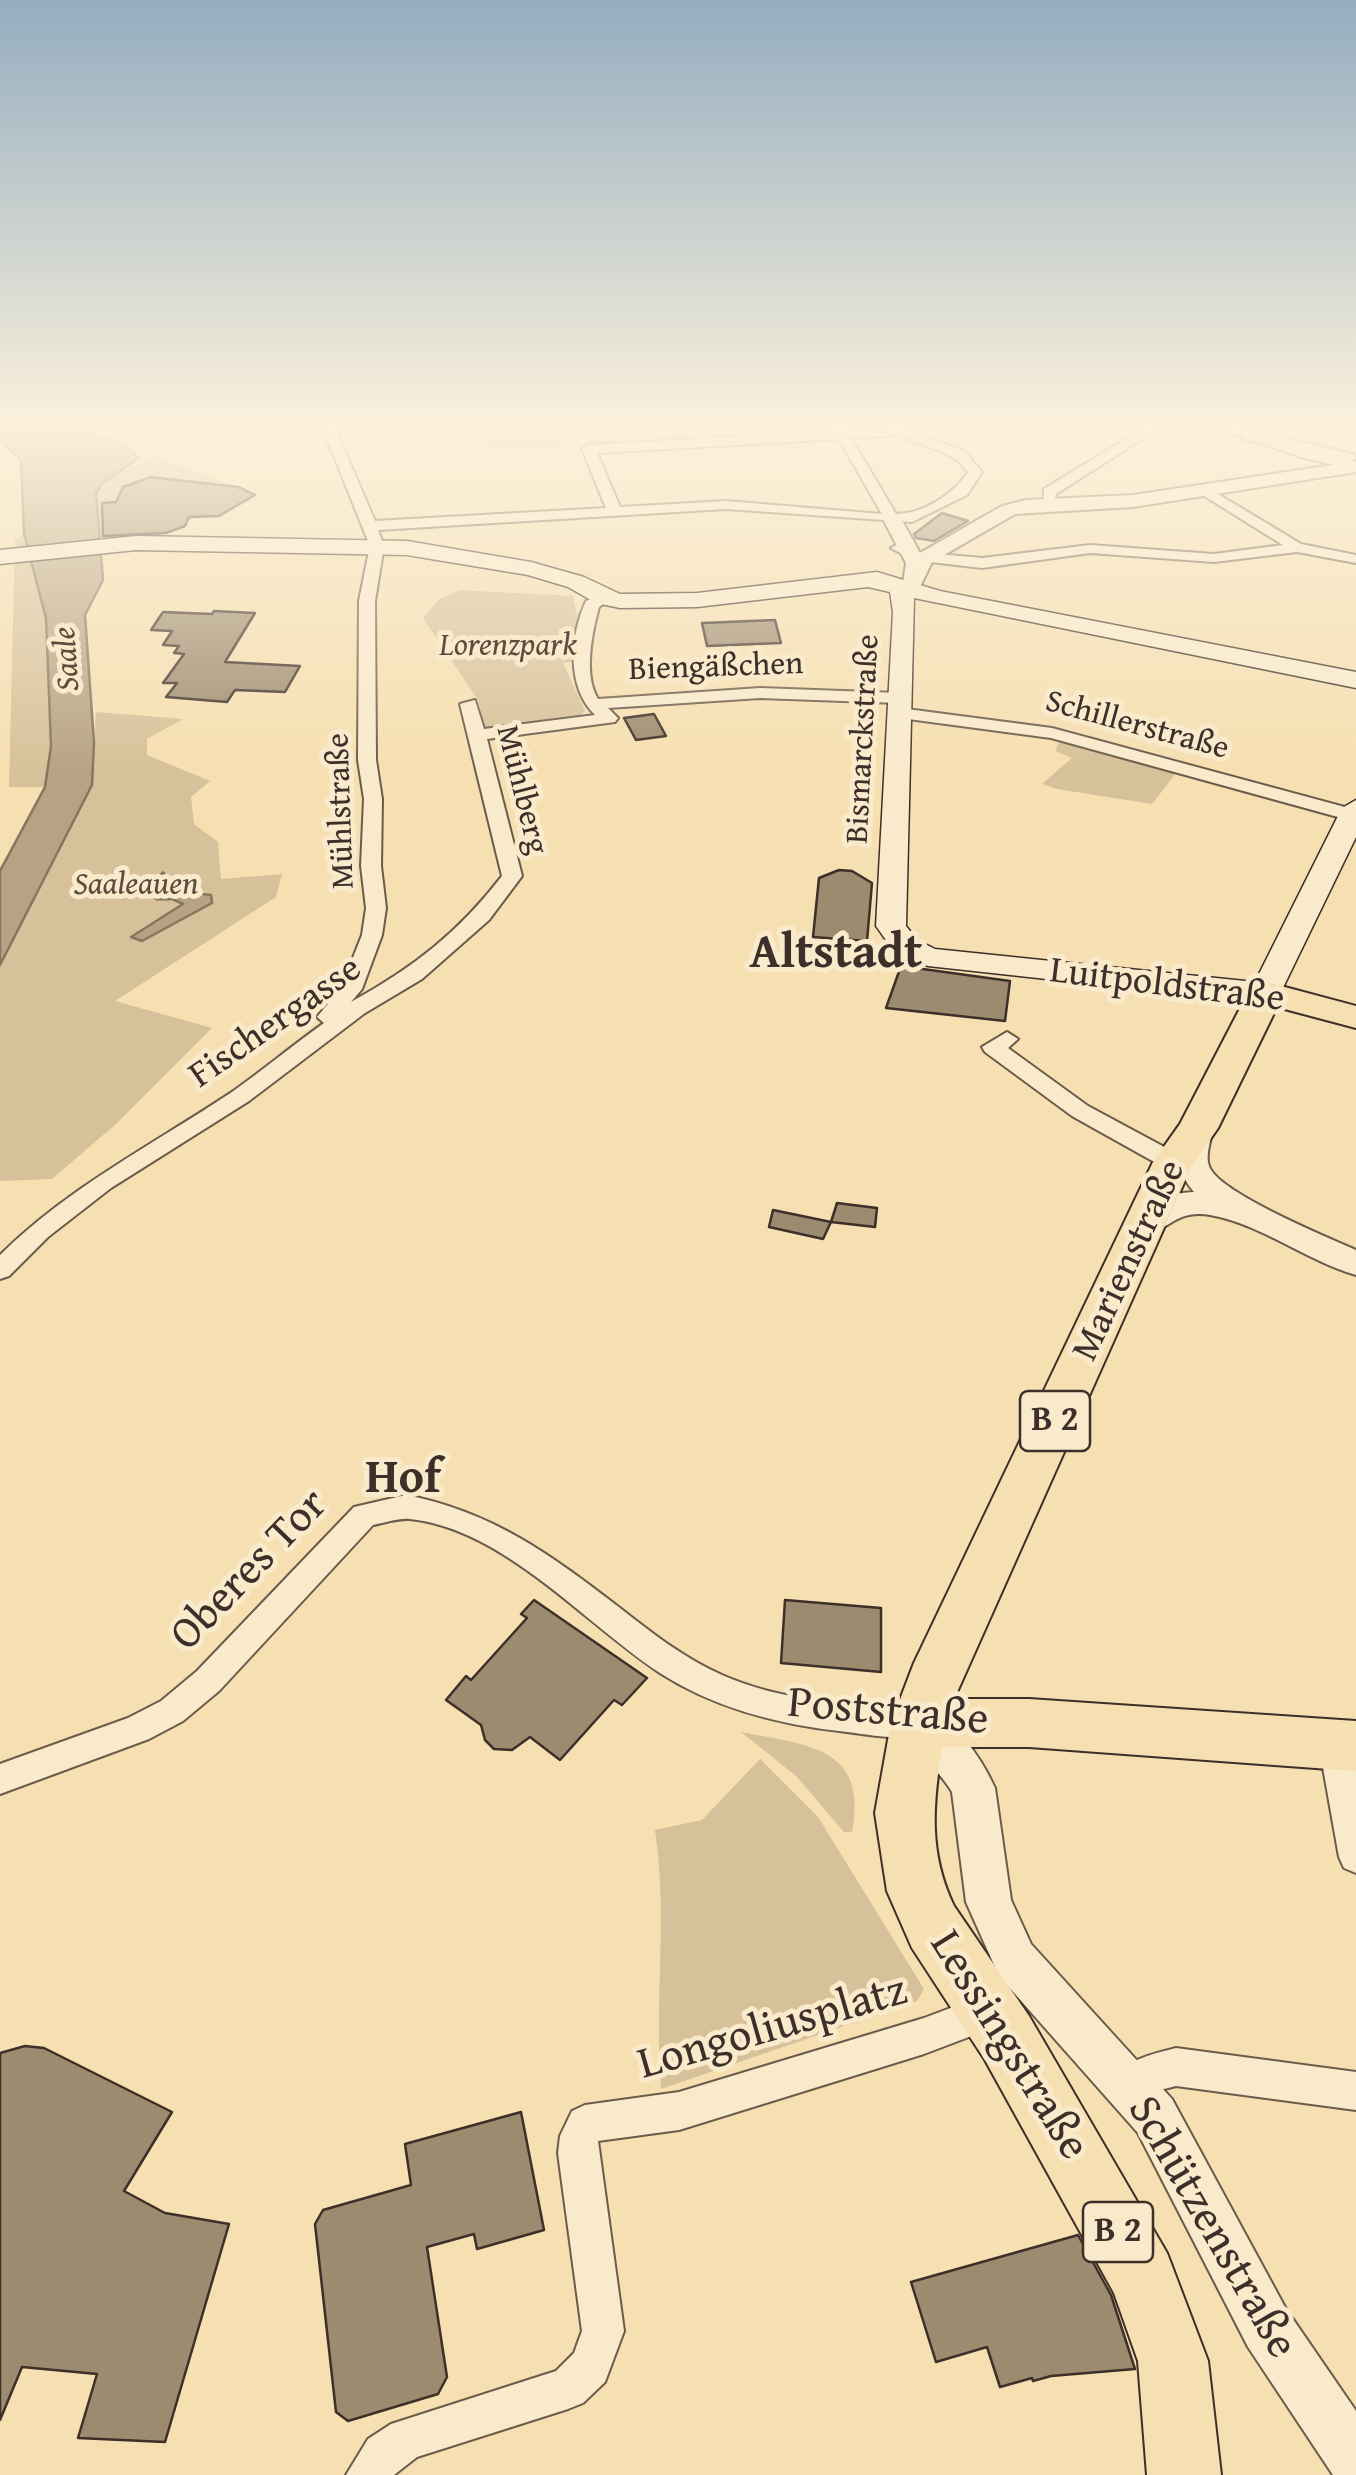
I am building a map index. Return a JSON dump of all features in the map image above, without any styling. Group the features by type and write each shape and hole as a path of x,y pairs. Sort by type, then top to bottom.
{"main road":[{"path":"6,556 108,544 191,542"},
{"path":"399,542 531,568 576,582 604,598 696,600 909,573"},
{"path":"806,588 909,573"},
{"path":"909,573 920,599 953,600 1356,680"},
{"name":"Bismarckstraße","path":"902,945 891,926 899,705 909,573"},
{"name":"Marienstraße","path":"918,1723 948,1647 1355,813"},
{"name":"Luitpoldstraße","path":"902,945 932,958 1266,993 1356,1017"},
{"name":"Poststraße","path":"918,1723 1029,1723 1346,1745"},
{"name":"Lessingstraße","path":"918,1723 903,1813 916,1891 933,1927 1002,1986 1071,2145 1143,2277 1172,2361 1184,2475"}],"street":[{"name":"Mühlstraße","path":"300,1052 351,989 372,935 376,908 370,866 373,799 367,760 367,601 372,542"},
{"path":"899,542 909,573"},
{"path":"909,573 960,542"},
{"path":"1287,542 1297,548"},
{"path":"909,573 1090,549 1214,558 1297,548 1356,559"},
{"path":"476,734 610,718 584,690 583,671 588,614 592,604 604,598"},
{"name":"Biengäßchen","path":"594,704 760,693 899,705"},
{"name":"Mühlberg","path":"469,704 512,876 505,888"},
{"name":"Schillerstraße","path":"899,705 1028,727 1355,813"},
{"name":"Fischergasse","path":"0,1270 76,1201 242,1096 357,1008 415,975 482,916 505,888"},
{"path":"1006,1040 993,1047 1080,1110 1188,1152 1207,1186 1262,1218 1356,1262"},
{"name":"Fischergasse","path":"0,1291 76,1201"},
{"path":"1161,1213 1206,1203 1262,1218"},
{"name":"Oberes Tor","path":"0,1778 138,1729 190,1698 364,1516 397,1506 436,1509"},
{"name":"Poststraße","path":"436,1509 514,1547 665,1659 708,1684 782,1707 918,1723"},
{"name":"Schützenstraße","path":"918,1723 959,1764 973,1788 1002,1986 1131,2086 1172,2144 1267,2328 1356,2460"},
{"name":"Poststraße","path":"1346,1745 1356,1856"},
{"name":"Longoliusplatz","path":"368,2475 383,2454 406,2440 549,2396 582,2378 596,2357 603,2331 578,2172 582,2128 594,2121 656,2116 702,2105 924,2036 1002,1986"},
{"path":"1131,2086 1147,2074 1176,2067 1356,2090"}],"green space":[{"path":"15,542 26,542 46,618 51,746 46,787 9,787"},
{"name":"Lorenzpark","path":"460,590 573,596 580,630 578,661 563,663 585,711 577,719 485,728 478,700 423,618 439,599"},
{"name":"Saaleauen","path":"96,712 183,719 147,739 147,755 210,781 191,797 194,824 218,842 221,879 282,874 276,897 115,1001 212,1028 116,1124 52,1179 0,1181 0,966 92,785"},
{"path":"1060,740 1177,772 1152,804 1057,789 1042,784 1072,758 1055,751"},
{"path":"741,1732 809,1747 841,1766 851,1782 855,1804 852,1832 844,1832 796,1776"},
{"path":"760,1759 818,1817 924,1989 917,2001 661,2089 660,1895 655,1830 702,1820"}],"water":[{"name":"Saale","path":"26,542 100,542 103,580 85,615 94,743 92,785 0,965 0,871 45,787 51,746 46,618"},
{"path":"191,893 211,895 212,903 142,941 131,937 183,904 170,898"}],"building":[{"path":"163,612 255,613 225,662 300,666 285,692 235,690 227,702 166,697 177,683 163,683 184,654 174,653 179,646 163,645 172,631 151,630"},
{"path":"775,620 781,643 707,646 702,623"},
{"path":"654,714 666,736 636,740 624,718"},
{"path":"839,870 852,871 872,883 867,941 813,937 819,878"},
{"path":"901,966 1010,981 1005,1021 886,1008"},
{"path":"837,1203 877,1208 875,1227 831,1222"},
{"path":"773,1210 831,1222 823,1239 769,1227"},
{"path":"534,1600 647,1678 622,1705 614,1700 560,1760 530,1737 512,1750 494,1749 485,1740 481,1725 446,1700 466,1676 471,1680 527,1618 521,1614"},
{"path":"785,1600 881,1608 881,1672 781,1663"},
{"path":"25,2046 44,2048 172,2112 124,2191 165,2213 229,2224 165,2442 78,2438 97,2374 22,2367 0,2420 0,2053"},
{"path":"521,2112 544,2230 477,2249 474,2234 427,2247 447,2377 438,2394 348,2421 336,2412 315,2224 323,2210 411,2185 405,2144"},
{"path":"1078,2235 1111,2295 1135,2369 1033,2381 1032,2378 1000,2387 987,2347 936,2362 911,2282"}],"waterway":[{"path":"150,890 163,874"},
{"path":"157,898 170,898"}],"district":[{"name":"Altstadt","path":"836,955"},
{"name":"Hof","path":"403,1480"}]}
